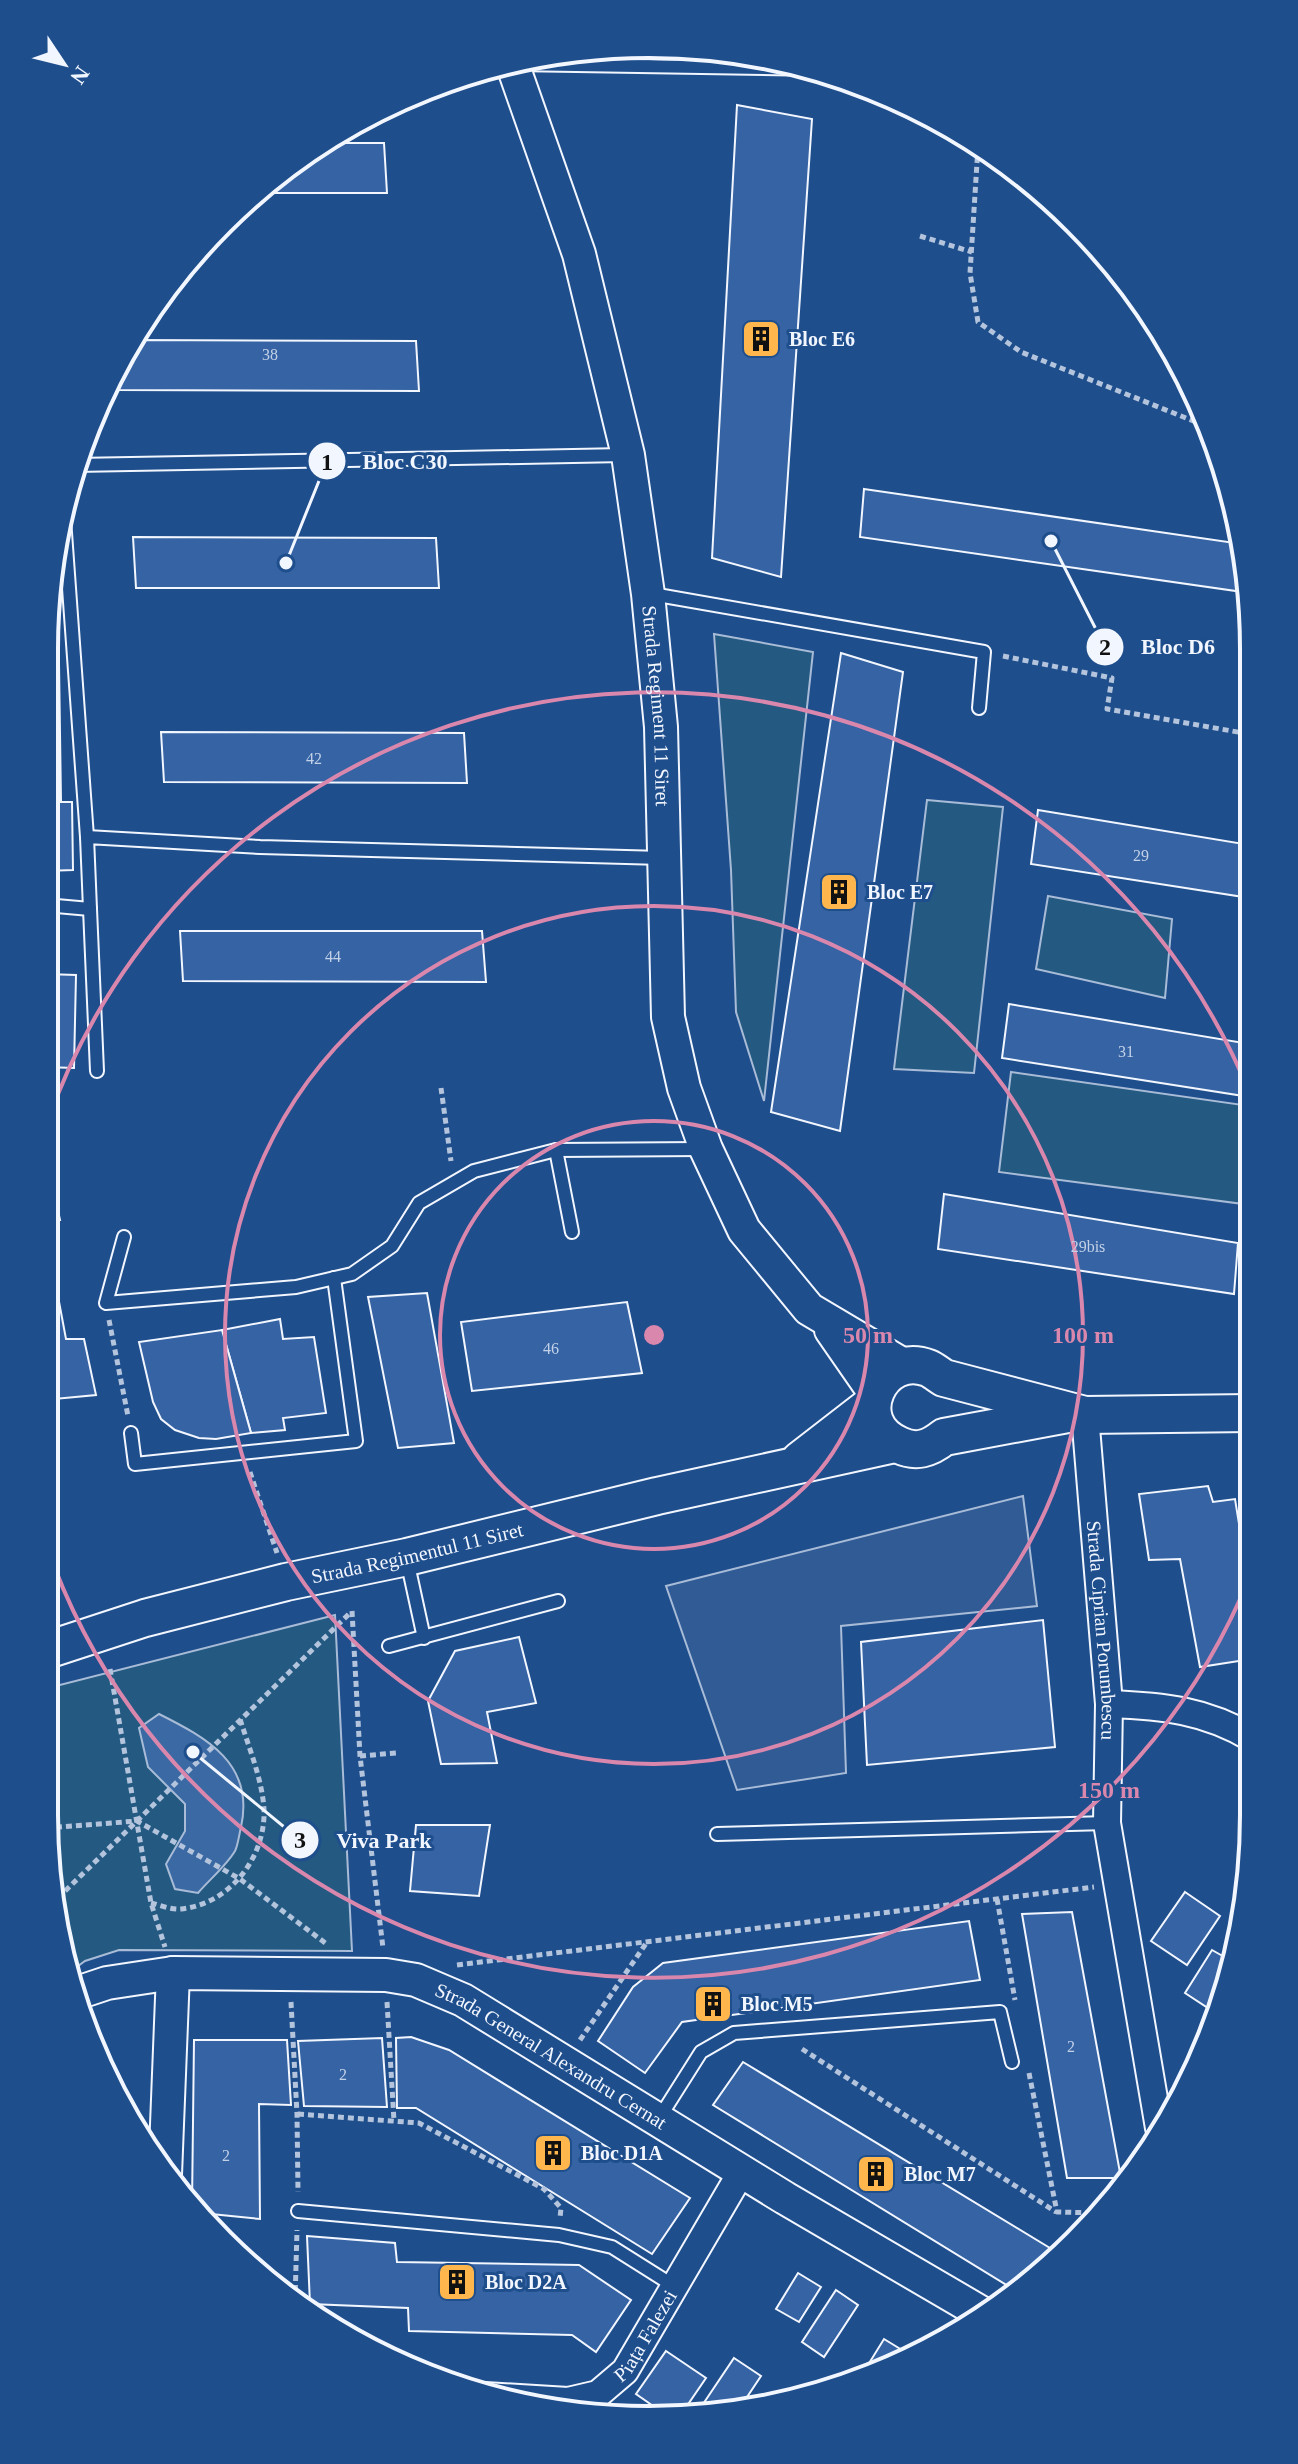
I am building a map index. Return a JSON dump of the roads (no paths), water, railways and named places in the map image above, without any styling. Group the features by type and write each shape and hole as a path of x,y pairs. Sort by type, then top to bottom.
{"main road":[{"name":"Strada Regiment 11 Siret","path":"905,1366 926,1367 944,1378 1079,1414"},
{"path":"792,1466 872,1398 886,1376 905,1366"},
{"path":"944,1378 955,1396 956,1413 948,1431"},
{"name":"Strada Regiment 11 Siret","path":"872,1398 874,1422 884,1438 910,1450 933,1446 948,1431 1079,1414 1240,1413"},
{"name":"Strada Regimentul 11 Siret","path":"58,1646 145,1618 286,1582 895,1444"}],"street":[{"name":"Strada Regiment 11 Siret","path":"513,74 579,254 628,455 648,594 661,727 668,1017 684,1088 706,1149 744,1230 809,1309 905,1366"},
{"name":"Strada Regiment 11 Siret","path":"825,1321 872,1398"},
{"name":"Strada Ciprian Porumbescu","path":"1079,1414 1109,1704 1107,1823 1157,2116"},
{"path":"1109,1704 1170,1707 1240,1731"},
{"path":"166,2154 173,1973"},
{"name":"Strada General Alexandru Cernat","path":"85,1990 107,1983 173,1973 289,1973 390,1976 463,2000 974,2308"},
{"name":"Piața Falezei","path":"570,2401 598,2394 625,2371 742,2171"}],"lane":[{"path":"709,61 709,67"},
{"path":"561,65 757,68"},
{"path":"87,465 628,455"},
{"path":"66,551 87,837 97,1071"},
{"path":"648,594 984,652 979,708"},
{"path":"87,837 260,847 665,858"},
{"path":"58,906 90,909"},
{"path":"124,1237 106,1303 296,1287 352,1274 392,1246 419,1203 474,1171 556,1150 706,1149"},
{"path":"556,1150 572,1232"},
{"path":"131,1433 135,1464 356,1441 334,1278"},
{"path":"407,1557 424,1638"},
{"path":"389,1646 558,1601"},
{"path":"717,1834 1107,1823"},
{"path":"658,2120 701,2052 734,2033 1000,2012 1012,2062"},
{"path":"298,2211 559,2235 612,2247 674,2286"}],"place":[{"name":"Bloc E6","path":"761,339"},
{"name":"Bloc D6","path":"1051,541"},
{"name":"Bloc C30","path":"286,563"},
{"name":"Bloc E7","path":"839,892"},
{"name":"Viva Park","path":"193,1752"},
{"name":"Bloc M5","path":"713,2004"},
{"name":"Bloc D1A","path":"553,2153"},
{"name":"Bloc M7","path":"876,2174"},
{"name":"Bloc D2A","path":"457,2282"}]}
